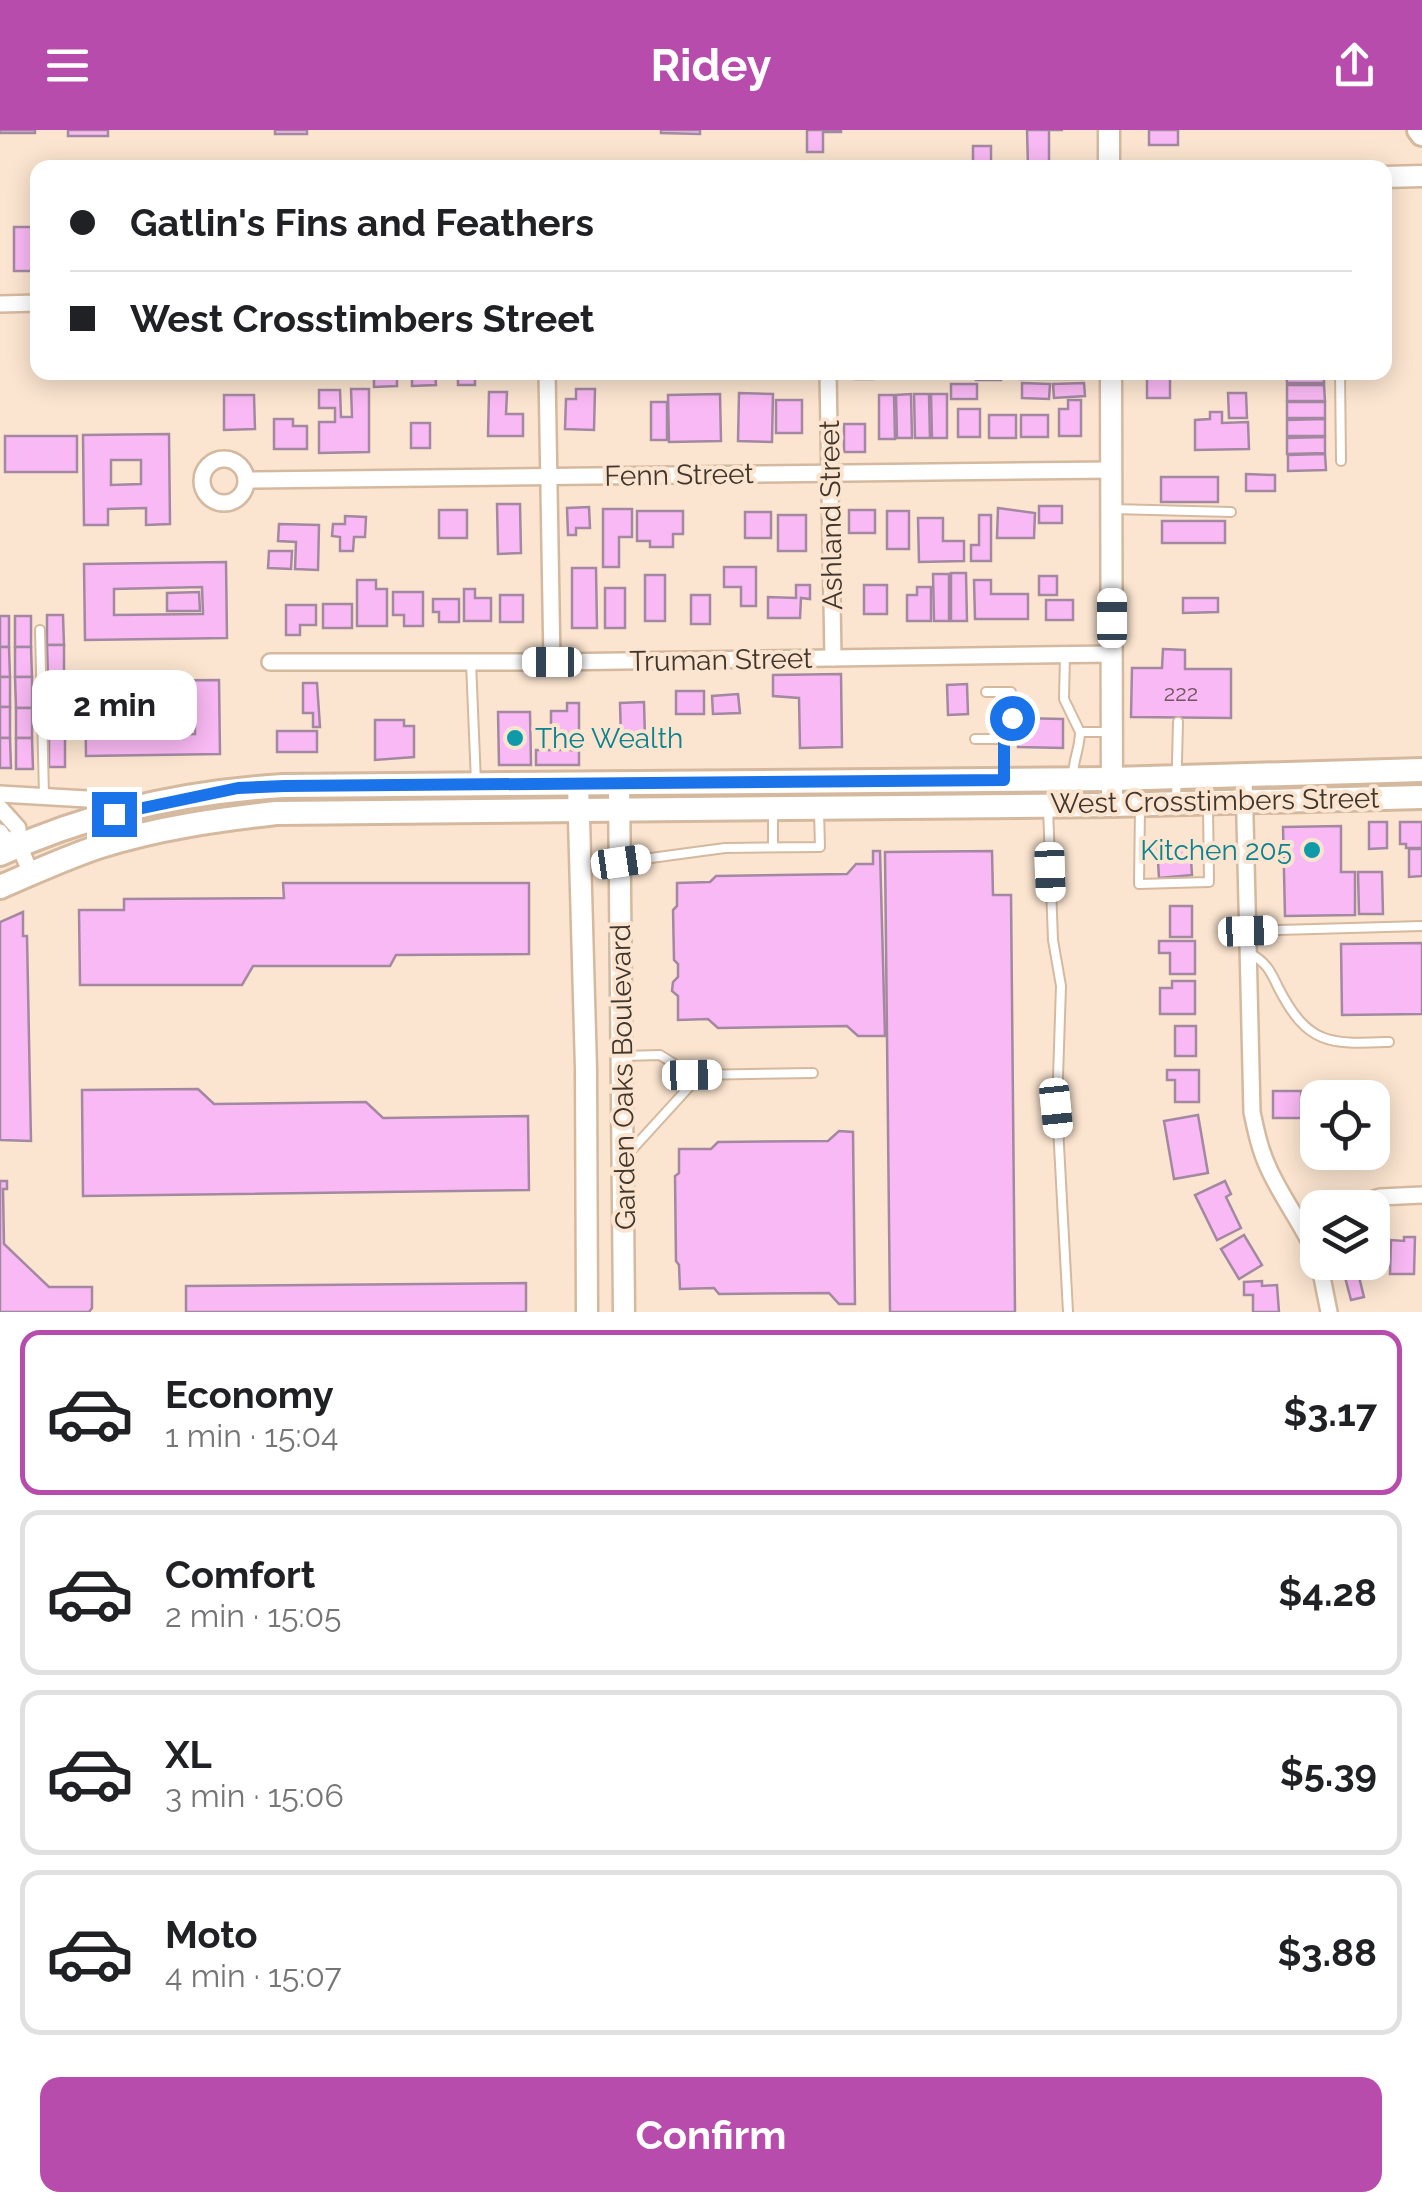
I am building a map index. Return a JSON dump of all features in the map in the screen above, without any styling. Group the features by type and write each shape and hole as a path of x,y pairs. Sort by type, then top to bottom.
{"main road":[{"name":"West Crosstimbers Street","path":"6,844 136,808 238,788 1244,777 1422,770"},
{"path":"846,781 847,807"},
{"path":"466,811 470,784"},
{"path":"234,818 238,788"},
{"name":"West Crosstimbers Street","path":"0,887 97,847 141,834 234,818 310,812 1140,804 1422,796"}],"street":[{"path":"1108,130 1109,160"},
{"path":"1392,177 1422,176"},
{"path":"0,304 30,304"},
{"path":"547,380 552,662"},
{"name":"Ashland Street","path":"828,380 834,658"},
{"path":"1110,380 1112,804"},
{"name":"Fenn Street","path":"246,480 1112,470"},
{"name":"Truman Street","path":"270,662 1112,654"},
{"path":"1244,777 1252,1112 1266,1164 1300,1209"},
{"name":"Garden Oaks Boulevard","path":"578,783 586,1069 587,1312"},
{"name":"Garden Oaks Boulevard","path":"619,783 629,1310"},
{"path":"0,794 44,795 136,808"},
{"path":"0,808 18,828 6,844 32,874"},
{"path":"586,1069 623,1056"},
{"path":"1390,1197 1422,1195"},
{"path":"1322,1280 1329,1312"},
{"path":"588,1282 629,1310"}],"lane":[{"path":"1340,380 1341,461"},
{"path":"1112,509 1231,512"},
{"path":"40,630 44,795"},
{"path":"1066,654 1064,699 1080,732 1073,779"},
{"path":"470,662 470,784"},
{"path":"986,692 1011,692 1012,718 1004,739 1004,780"},
{"path":"1176,803 1178,722"},
{"path":"1080,732 1112,732"},
{"path":"974,738 1004,739"},
{"path":"1140,804 1140,884 1209,882 1208,802"},
{"path":"1048,805 1052,940 1061,986 1062,1042 1056,1108 1068,1312"},
{"path":"621,862 725,848 820,847 818,807"},
{"path":"772,808 774,847"},
{"path":"1248,931 1422,926"},
{"path":"1248,952 1272,969 1279,989 1307,1028 1322,1040 1337,1044 1389,1042"},
{"path":"623,1056 660,1055 692,1075 813,1073"},
{"path":"624,1158 689,1087 692,1075"}],"building":[{"path":"35,130 35,133 0,133"},
{"path":"68,130 108,130 108,136 68,136"},
{"path":"275,130 307,130 307,134 275,134"},
{"path":"700,130 700,134 661,133"},
{"path":"807,130 841,132 823,132 823,152 807,152"},
{"path":"1027,130 1049,130 1049,160 1028,160"},
{"path":"1149,130 1178,130 1178,145 1149,145"},
{"path":"973,146 991,146 991,160 973,160"},
{"path":"14,227 30,227 30,271 14,271"},
{"path":"374,380 397,380 397,386 374,387"},
{"path":"412,380 436,380 436,385 412,386"},
{"path":"458,380 475,380 475,385 458,385"},
{"path":"1147,380 1170,380 1170,398 1147,398"},
{"path":"1287,380 1324,380 1324,383"},
{"path":"1022,383 1050,384 1049,399 1022,398"},
{"path":"1084,383 1085,396 1054,398 1053,384"},
{"path":"951,384 977,384 977,399 951,399"},
{"path":"1287,385 1324,385 1325,401 1287,401"},
{"path":"351,389 369,389 369,452 319,453 319,422 335,422 335,408 319,408 319,390 340,390 341,417 352,417"},
{"path":"576,389 595,389 594,430 565,429 566,399 576,399"},
{"path":"489,392 507,392 506,414 523,414 523,436 488,436"},
{"path":"739,393 773,394 772,442 738,441"},
{"path":"1228,393 1246,393 1247,418 1229,418"},
{"path":"720,394 721,441 669,442 668,395"},
{"path":"911,394 912,438 897,438 896,395"},
{"path":"914,394 929,394 930,438 915,438"},
{"path":"931,394 947,394 947,438 932,438"},
{"path":"224,395 254,395 255,429 224,430"},
{"path":"879,395 894,395 895,439 879,439"},
{"path":"776,400 802,400 802,433 776,433"},
{"path":"1068,400 1081,400 1081,436 1059,436 1059,409 1068,409"},
{"path":"651,402 667,402 667,440 651,440"},
{"path":"1287,402 1325,402 1325,418 1287,418"},
{"path":"958,409 980,409 980,437 958,437"},
{"path":"1210,412 1222,412 1222,423 1248,422 1249,449 1195,450 1195,420 1210,419"},
{"path":"989,415 1016,415 1016,438 989,438"},
{"path":"1021,415 1048,415 1048,437 1021,437"},
{"path":"274,419 293,419 293,426 307,426 307,449 274,449"},
{"path":"1325,419 1325,436 1287,436 1287,420"},
{"path":"411,423 430,423 430,448 411,448"},
{"path":"844,424 865,424 865,452 844,452"},
{"path":"169,434 170,524 146,525 146,508 108,509 108,525 84,525 83,435","holes":["111,460 141,460 141,484 111,485"]},
{"path":"5,436 77,436 77,472 5,472"},
{"path":"1325,437 1325,453 1287,454 1287,438"},
{"path":"1325,454 1326,470 1288,471 1288,455"},
{"path":"1246,474 1275,475 1275,491 1246,491"},
{"path":"1161,477 1218,477 1218,502 1161,502"},
{"path":"497,504 520,504 521,553 498,554"},
{"path":"1039,506 1062,506 1062,523 1039,523"},
{"path":"589,507 590,528 576,528 576,535 568,535 567,508"},
{"path":"998,508 1035,513 1034,538 997,538"},
{"path":"603,509 632,509 632,537 619,537 619,567 603,567"},
{"path":"439,510 467,510 467,538 439,538"},
{"path":"849,510 875,510 875,533 849,533"},
{"path":"637,511 683,511 683,534 673,534 673,547 650,547 650,541 637,541"},
{"path":"887,511 909,511 909,549 887,549"},
{"path":"745,512 771,512 771,538 745,538"},
{"path":"778,515 806,515 806,551 778,551"},
{"path":"979,515 991,515 991,561 971,561 971,545 979,545"},
{"path":"345,516 366,517 365,537 354,537 353,551 340,551 340,537 332,536 333,524 345,524"},
{"path":"918,518 943,518 943,541 964,541 964,561 919,562"},
{"path":"1162,521 1225,521 1225,543 1162,543"},
{"path":"279,524 319,525 318,570 295,569 296,542 278,541"},
{"path":"269,551 292,551 291,569 268,568"},
{"path":"226,562 227,638 85,640 84,564","holes":["202,587 203,614 114,615 114,589"]},
{"path":"724,567 756,567 756,606 741,606 741,587 724,587"},
{"path":"572,568 596,568 597,628 572,628"},
{"path":"951,573 966,573 967,621 951,621"},
{"path":"933,574 949,574 949,621 934,621"},
{"path":"645,575 665,575 665,621 645,621"},
{"path":"1039,576 1057,576 1057,595 1039,595"},
{"path":"357,580 376,580 376,589 387,589 387,626 357,626"},
{"path":"974,580 991,580 991,594 1028,594 1028,619 975,619"},
{"path":"796,585 810,585 810,599 801,598 800,618 768,618 768,597 796,598"},
{"path":"864,585 887,585 887,614 864,614"},
{"path":"917,587 931,587 931,621 907,621 907,595 917,595"},
{"path":"605,588 625,588 625,628 605,628"},
{"path":"464,589 475,589 475,598 491,598 491,621 464,621"},
{"path":"199,592 200,611 167,611 167,593"},
{"path":"393,592 423,592 423,626 404,626 404,615 393,615"},
{"path":"500,595 523,595 523,622 500,622"},
{"path":"691,595 710,595 710,624 691,624"},
{"path":"1183,598 1218,598 1218,612 1183,613"},
{"path":"433,599 459,599 459,622 439,622 439,612 433,612"},
{"path":"1046,600 1073,600 1073,620 1046,620"},
{"path":"323,604 352,604 352,628 323,628"},
{"path":"286,605 316,605 316,625 300,625 300,635 286,635"},
{"path":"47,615 63,615 64,645 47,645"},
{"path":"0,616 9,616 9,647 0,647"},
{"path":"15,616 31,616 31,647 15,647"},
{"path":"47,645 64,645 64,676 48,676"},
{"path":"0,647 9,647 10,677 0,677"},
{"path":"15,647 31,647 32,677 15,677"},
{"path":"1163,649 1185,650 1185,669 1231,669 1231,718 1131,717 1132,668 1162,668"},
{"path":"841,674 842,747 800,748 799,698 773,696 773,675"},
{"path":"48,676 64,676 64,706 48,706"},
{"path":"0,677 10,677 10,707 0,707"},
{"path":"15,677 32,677 32,708 16,708"},
{"path":"219,680 220,754 86,756 85,681","holes":["195,702 195,734 110,736 109,703"]},
{"path":"303,683 317,683 320,727 313,727 313,713 303,713"},
{"path":"967,684 968,714 948,715 947,685"},
{"path":"676,691 704,691 704,714 676,714"},
{"path":"738,694 740,713 713,714 712,696"},
{"path":"644,702 645,738 621,739 620,703"},
{"path":"567,703 579,703 579,733 551,733 551,711 567,711"},
{"path":"48,706 64,706 65,737 49,737"},
{"path":"0,707 10,707 10,738 0,738"},
{"path":"16,708 32,708 32,738 16,738"},
{"name":"The Wealth","path":"498,712 530,712 531,765 499,765"},
{"path":"1018,718 1063,719 1063,748 1018,747"},
{"path":"375,720 404,720 404,726 414,726 414,757 375,760"},
{"path":"277,731 317,731 317,752 277,752"},
{"path":"49,737 65,737 65,767 49,767"},
{"path":"0,738 10,738 11,768 0,768"},
{"path":"16,738 32,738 33,769 16,769"},
{"path":"536,750 579,750 579,765 536,765"},
{"path":"1369,822 1387,822 1387,848 1369,849"},
{"path":"1400,822 1422,822 1422,848 1400,844"},
{"name":"Kitchen 205","path":"1341,826 1341,872 1355,872 1355,915 1285,916 1283,827"},
{"path":"1190,844 1192,875 1159,878 1157,846"},
{"path":"1409,849 1422,849 1422,876 1409,877"},
{"path":"873,851 880,851 885,1036 858,1036 847,1026 718,1028 708,1019 678,1020 678,996 672,991 678,977 673,910 677,906 677,883 710,882 716,876 847,874 856,864 873,864"},
{"path":"992,851 993,895 1011,895 1015,1312 890,1312 885,852"},
{"path":"1358,872 1382,872 1383,914 1359,914"},
{"path":"283,883 529,883 529,954 396,955 390,966 253,966 242,985 80,985 79,910 124,910 124,899 284,898"},
{"path":"1170,906 1192,906 1192,937 1170,937"},
{"path":"23,912 23,936 27,936 31,1141 0,1140 0,922"},
{"path":"1159,941 1195,941 1195,974 1170,974 1170,953 1159,953"},
{"path":"1422,943 1422,1014 1342,1015 1341,944"},
{"path":"1172,981 1195,981 1195,1014 1160,1014 1160,988 1172,988"},
{"path":"1175,1026 1196,1026 1196,1056 1175,1056"},
{"path":"1167,1070 1199,1070 1199,1102 1175,1102 1175,1080 1167,1080"},
{"path":"198,1089 214,1104 366,1102 383,1118 528,1116 529,1190 83,1196 82,1090"},
{"path":"1273,1091 1300,1091 1300,1118 1273,1118"},
{"path":"1198,1115 1208,1173 1174,1179 1164,1121"},
{"path":"839,1131 853,1132 855,1304 839,1304 829,1293 719,1294 714,1288 680,1289 675,1176 679,1173 679,1149 711,1149 718,1142 828,1141"},
{"path":"0,1181 7,1181 7,1189 3,1189 4,1244 49,1287 92,1287 89,1312 0,1312"},
{"path":"1225,1181 1231,1194 1226,1197 1241,1228 1217,1240 1195,1195"},
{"path":"1244,1235 1262,1265 1239,1279 1221,1249"},
{"path":"1404,1237 1415,1237 1414,1274 1390,1274 1391,1240 1404,1241"},
{"path":"1346,1280 1360,1280 1364,1297 1351,1300"},
{"path":"1262,1281 1262,1286 1277,1285 1279,1312 1253,1312 1253,1295 1244,1295 1244,1282"},
{"path":"526,1283 526,1312 186,1312 186,1286"}],"place":[{"name":"The Wealth","path":"515,738"},
{"name":"Kitchen 205","path":"1312,850"}],"route":[{"path":"114,814 238,788 284,786 1004,780 1004,739 1012,718"}]}
